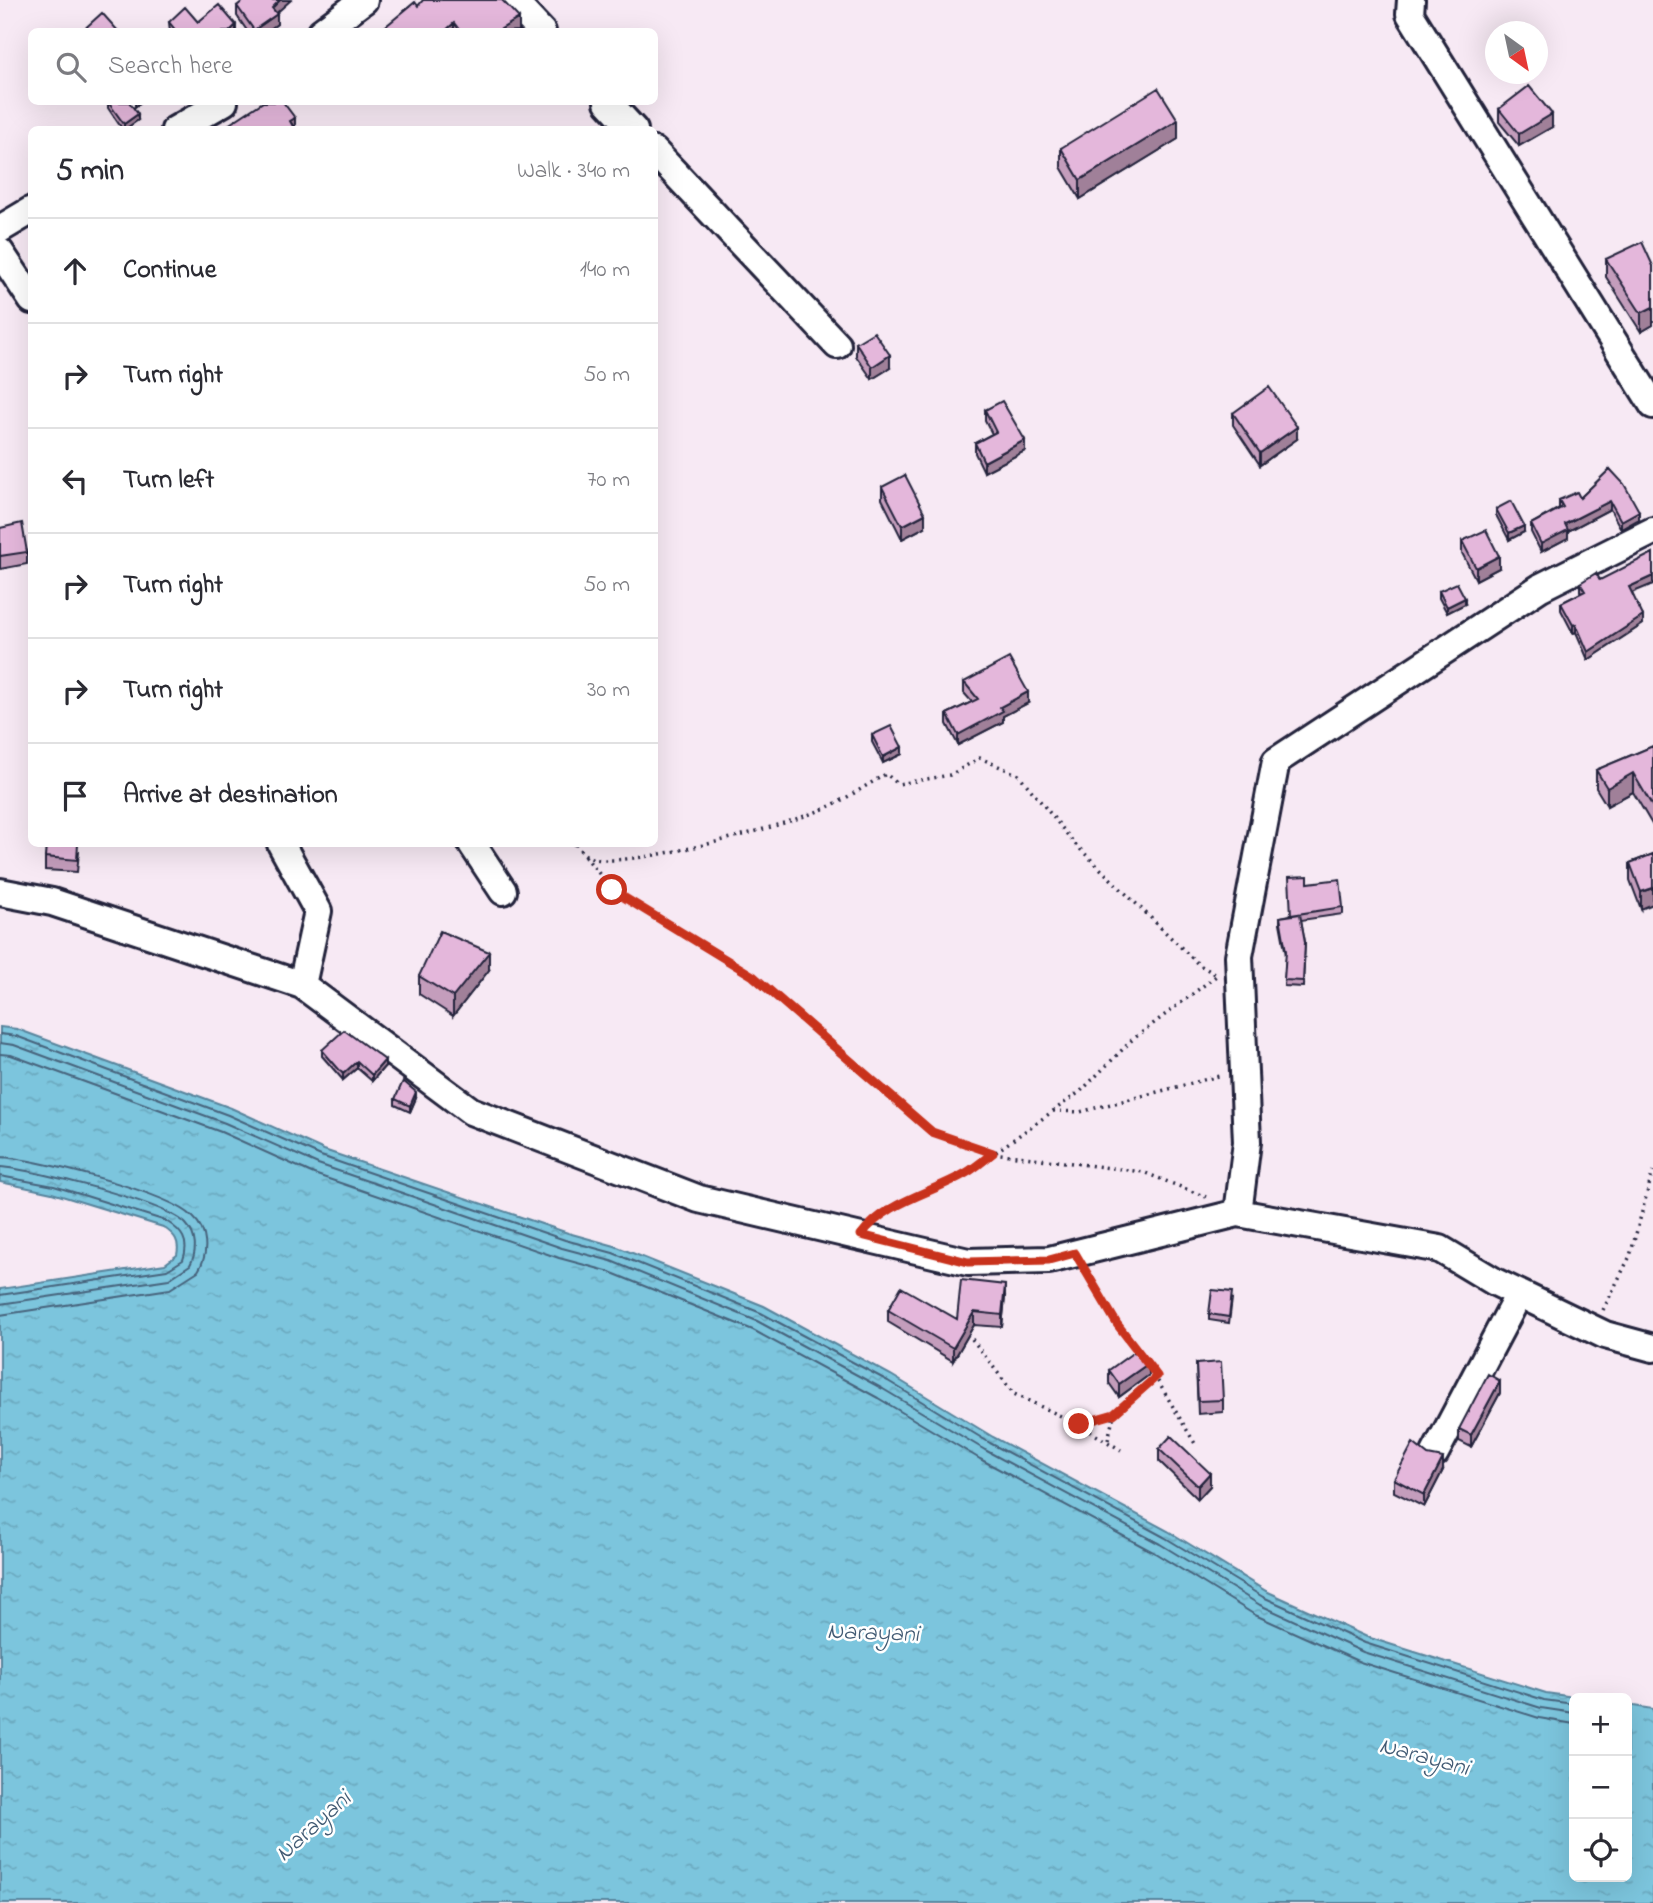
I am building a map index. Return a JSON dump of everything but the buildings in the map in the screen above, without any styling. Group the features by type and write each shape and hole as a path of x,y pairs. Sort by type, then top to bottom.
{"street":[{"path":"326,28 364,0"},
{"path":"512,0 538,28"},
{"path":"1410,0 1410,14 1653,405"},
{"path":"182,126 219,105"},
{"path":"611,105 630,126"},
{"path":"658,155 837,345"},
{"path":"0,229 28,212"},
{"path":"0,252 28,294"},
{"path":"1238,1213 1247,1142 1246,1069 1239,956 1276,761 1541,587 1653,531"},
{"path":"283,847 318,911 302,985"},
{"path":"474,847 503,891"},
{"path":"0,892 52,902 302,985 471,1111 699,1199 968,1262 1049,1260 1238,1213 1440,1249 1519,1294 1587,1326 1653,1348"},
{"path":"1435,1453 1519,1294"}],"path":[{"path":"585,856 610,859 651,856 769,826 828,807 886,774 898,784 950,775 980,758 1019,775 1075,844 1198,964 1217,975"},
{"path":"578,847 612,890 753,976 932,1132 993,1153 1143,1172 1238,1213"},
{"path":"861,1235 869,1224 895,1205 965,1174 1081,1091 1132,1040 1239,956"},
{"path":"1051,1111 1080,1112 1246,1069"},
{"path":"1587,1326 1608,1305 1630,1256 1653,1171"},
{"path":"1075,1253 1117,1324 1157,1376 1197,1447"},
{"path":"972,1339 1014,1394 1079,1424 1121,1450"},
{"path":"1079,1424 1114,1414 1157,1376"},
{"path":"1108,1440 1114,1414"}],"water":[{"name":"Narayani","path":"0,1027 17,1029 231,1108 324,1150 568,1233 615,1246 764,1306 891,1375 993,1437 1168,1531 1266,1591 1367,1637 1546,1693 1569,1696 1569,1882 1632,1882 1632,1706 1653,1709 1653,1903 0,1903 0,1289 165,1264 177,1255 178,1246 173,1236 163,1227 52,1193 0,1182"}],"route":[{"path":"612,890 753,976 932,1132 993,1153 965,1174 895,1205 869,1224 861,1235 968,1262 1049,1260 1075,1253 1117,1324 1157,1376 1114,1414 1079,1424"}]}
